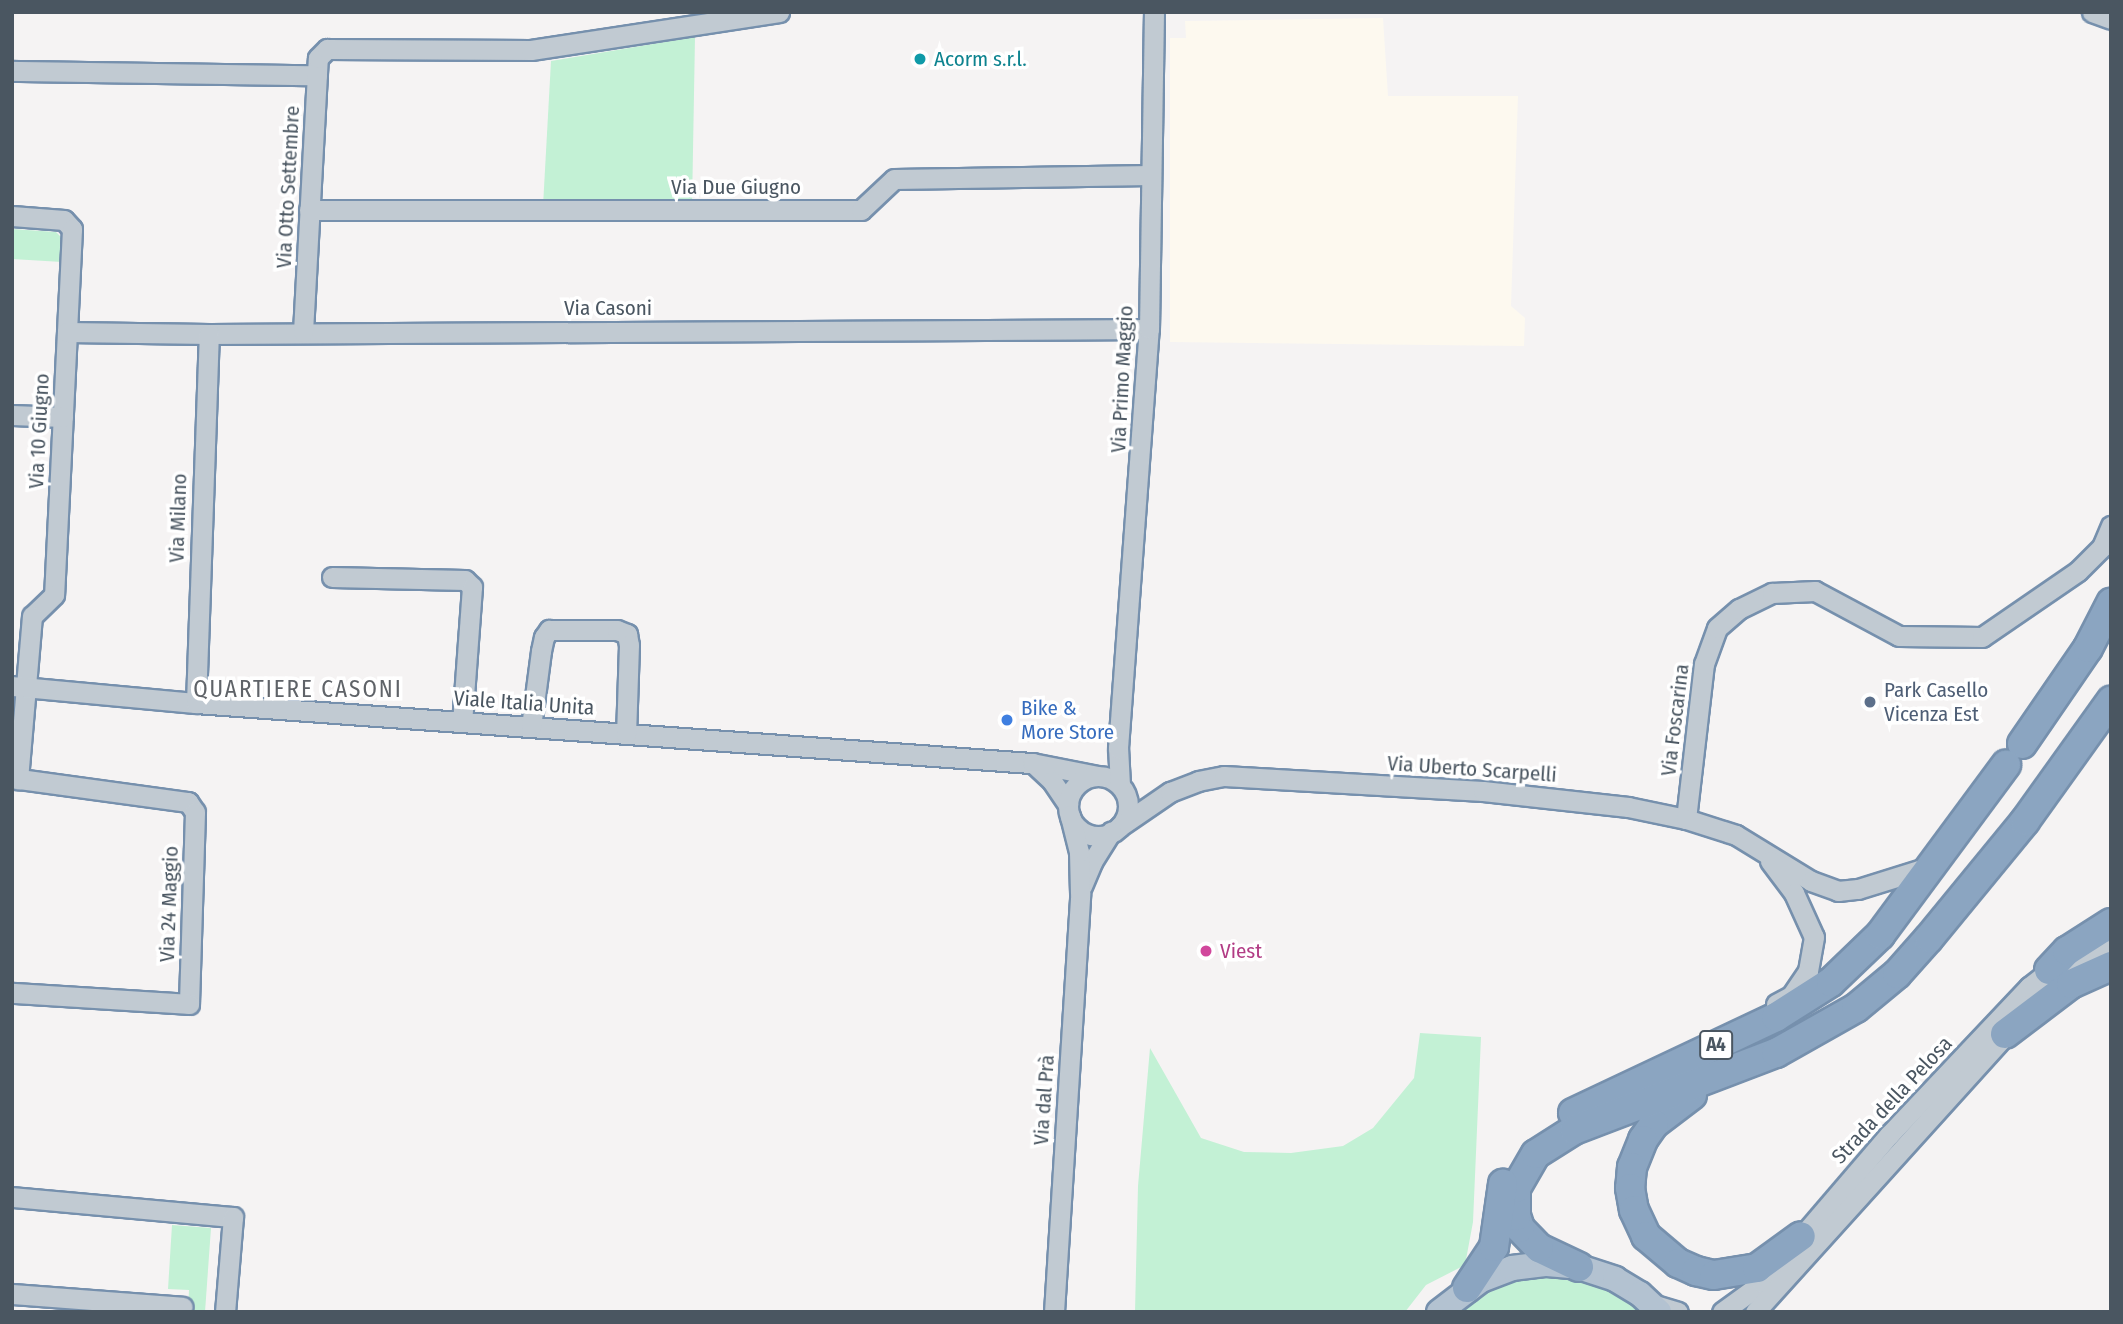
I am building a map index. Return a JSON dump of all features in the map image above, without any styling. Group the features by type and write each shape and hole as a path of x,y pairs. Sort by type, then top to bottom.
{"highway":[{"name":"A4","path":"1467,1288 1494,1247 1504,1180 1528,1142 1569,1115 1776,1017 1831,982 1873,943 2014,754 2088,648 2111,603"},
{"path":"2088,648 2111,622"},
{"path":"2084,736 2111,687"},
{"path":"1801,1236 1757,1268 1735,1274 1714,1275 1678,1263 1658,1249 1646,1236 1634,1210 1630,1188 1632,1167 1643,1140 1654,1124 1673,1108 1730,1072 1812,1035 1856,1008 1897,974 2025,821 2111,701"},
{"path":"2049,970 2067,951 2111,923"},
{"path":"2005,1034 2071,984 2111,966"},
{"name":"A4","path":"1579,1267 1539,1248 1520,1228 1516,1216 1516,1188 1527,1164 1546,1145 1574,1130 1730,1072"}],"main road":[{"path":"1439,1312 1467,1288 1512,1268 1547,1264 1579,1267 1615,1279 1656,1308"}],"street":[{"name":"Via Otto Settembre","path":"303,332 318,58 327,49 531,50 779,12"},
{"name":"Via Primo Maggio","path":"1111,782 1118,748 1149,329 1154,12"},
{"path":"2092,12 2111,19"},
{"path":"12,71 317,75"},
{"name":"Via Due Giugno","path":"309,210 862,210 894,179 1151,175"},
{"name":"Via 10 Giugno","path":"12,216 64,220 72,229 54,595 32,616 18,687"},
{"name":"Via Casoni","path":"67,332 209,334 1149,329"},
{"name":"Via Milano","path":"196,703 209,334"},
{"path":"12,415 63,417"},
{"name":"Via Foscarina","path":"1686,818 1704,664 1717,628 1739,609 1772,593 1815,591 1899,636 1982,637 2078,571 2102,547 2111,526"},
{"path":"332,577 465,580 472,587 462,722"},
{"path":"531,727 541,651 549,630 617,630 627,634 629,645 626,734"},
{"name":"Viale Italia Unita","path":"18,687 196,703 1032,763 1111,782"},
{"name":"Via 24 Maggio","path":"12,993 189,1004 195,812 188,802 15,779 18,687"},
{"path":"1032,763 1043,770 1069,810 1083,831 1092,835 1115,830 1127,812 1111,782 1088,778 1074,788 1069,810"},
{"name":"Via Uberto Scarpelli","path":"1111,782 1157,795 1198,781 1224,776 1576,800 1686,818 1737,835 1811,880 1838,891 1858,889 1933,866"},
{"name":"Via Uberto Scarpelli","path":"1115,830 1170,792"},
{"name":"Via dal Prà","path":"1054,1311 1080,893 1079,852 1069,810"},
{"name":"Via dal Prà","path":"1080,893 1092,862 1115,830"},
{"name":"Via Uberto Scarpelli","path":"1666,1069 1791,996 1808,971 1814,937 1805,914 1763,852"},
{"name":"Strada della Pelosa","path":"1722,1312 1762,1283 1889,1135 2049,970 2111,937"},
{"name":"Strada della Pelosa","path":"1755,1312 2005,1034 2048,990 2111,949"},
{"path":"12,1197 233,1217 225,1312"},
{"path":"12,1294 183,1307"},
{"path":"1656,1308 1678,1312"}],"shaded area":[{"path":"1383,18 1388,96 1518,96 1511,306 1525,318 1524,346 1170,342 1170,38 1186,38 1185,21"}],"green space":[{"path":"695,37 692,207 543,206 551,61"},
{"path":"12,229 56,232 62,238 62,262 12,259"},
{"path":"1420,1033 1481,1037 1473,1222 1465,1265 1426,1285 1405,1312 1135,1312 1138,1186 1150,1048 1201,1138 1244,1152 1291,1153 1343,1146 1373,1128 1414,1078"},
{"path":"172,1225 211,1228 205,1312 188,1310 189,1290 168,1289"},
{"path":"1564,1275 1604,1285 1645,1312 1460,1312 1474,1298 1515,1279"}],"place":[{"name":"Acorm s.r.l.","path":"920,59"},
{"name":"Park Casello Vicenza Est","path":"1870,702"},
{"name":"Bike & More Store","path":"1007,720"},
{"name":"Viest","path":"1206,951"}],"district":[{"name":"QUARTIERE CASONI","path":"298,689"}]}
